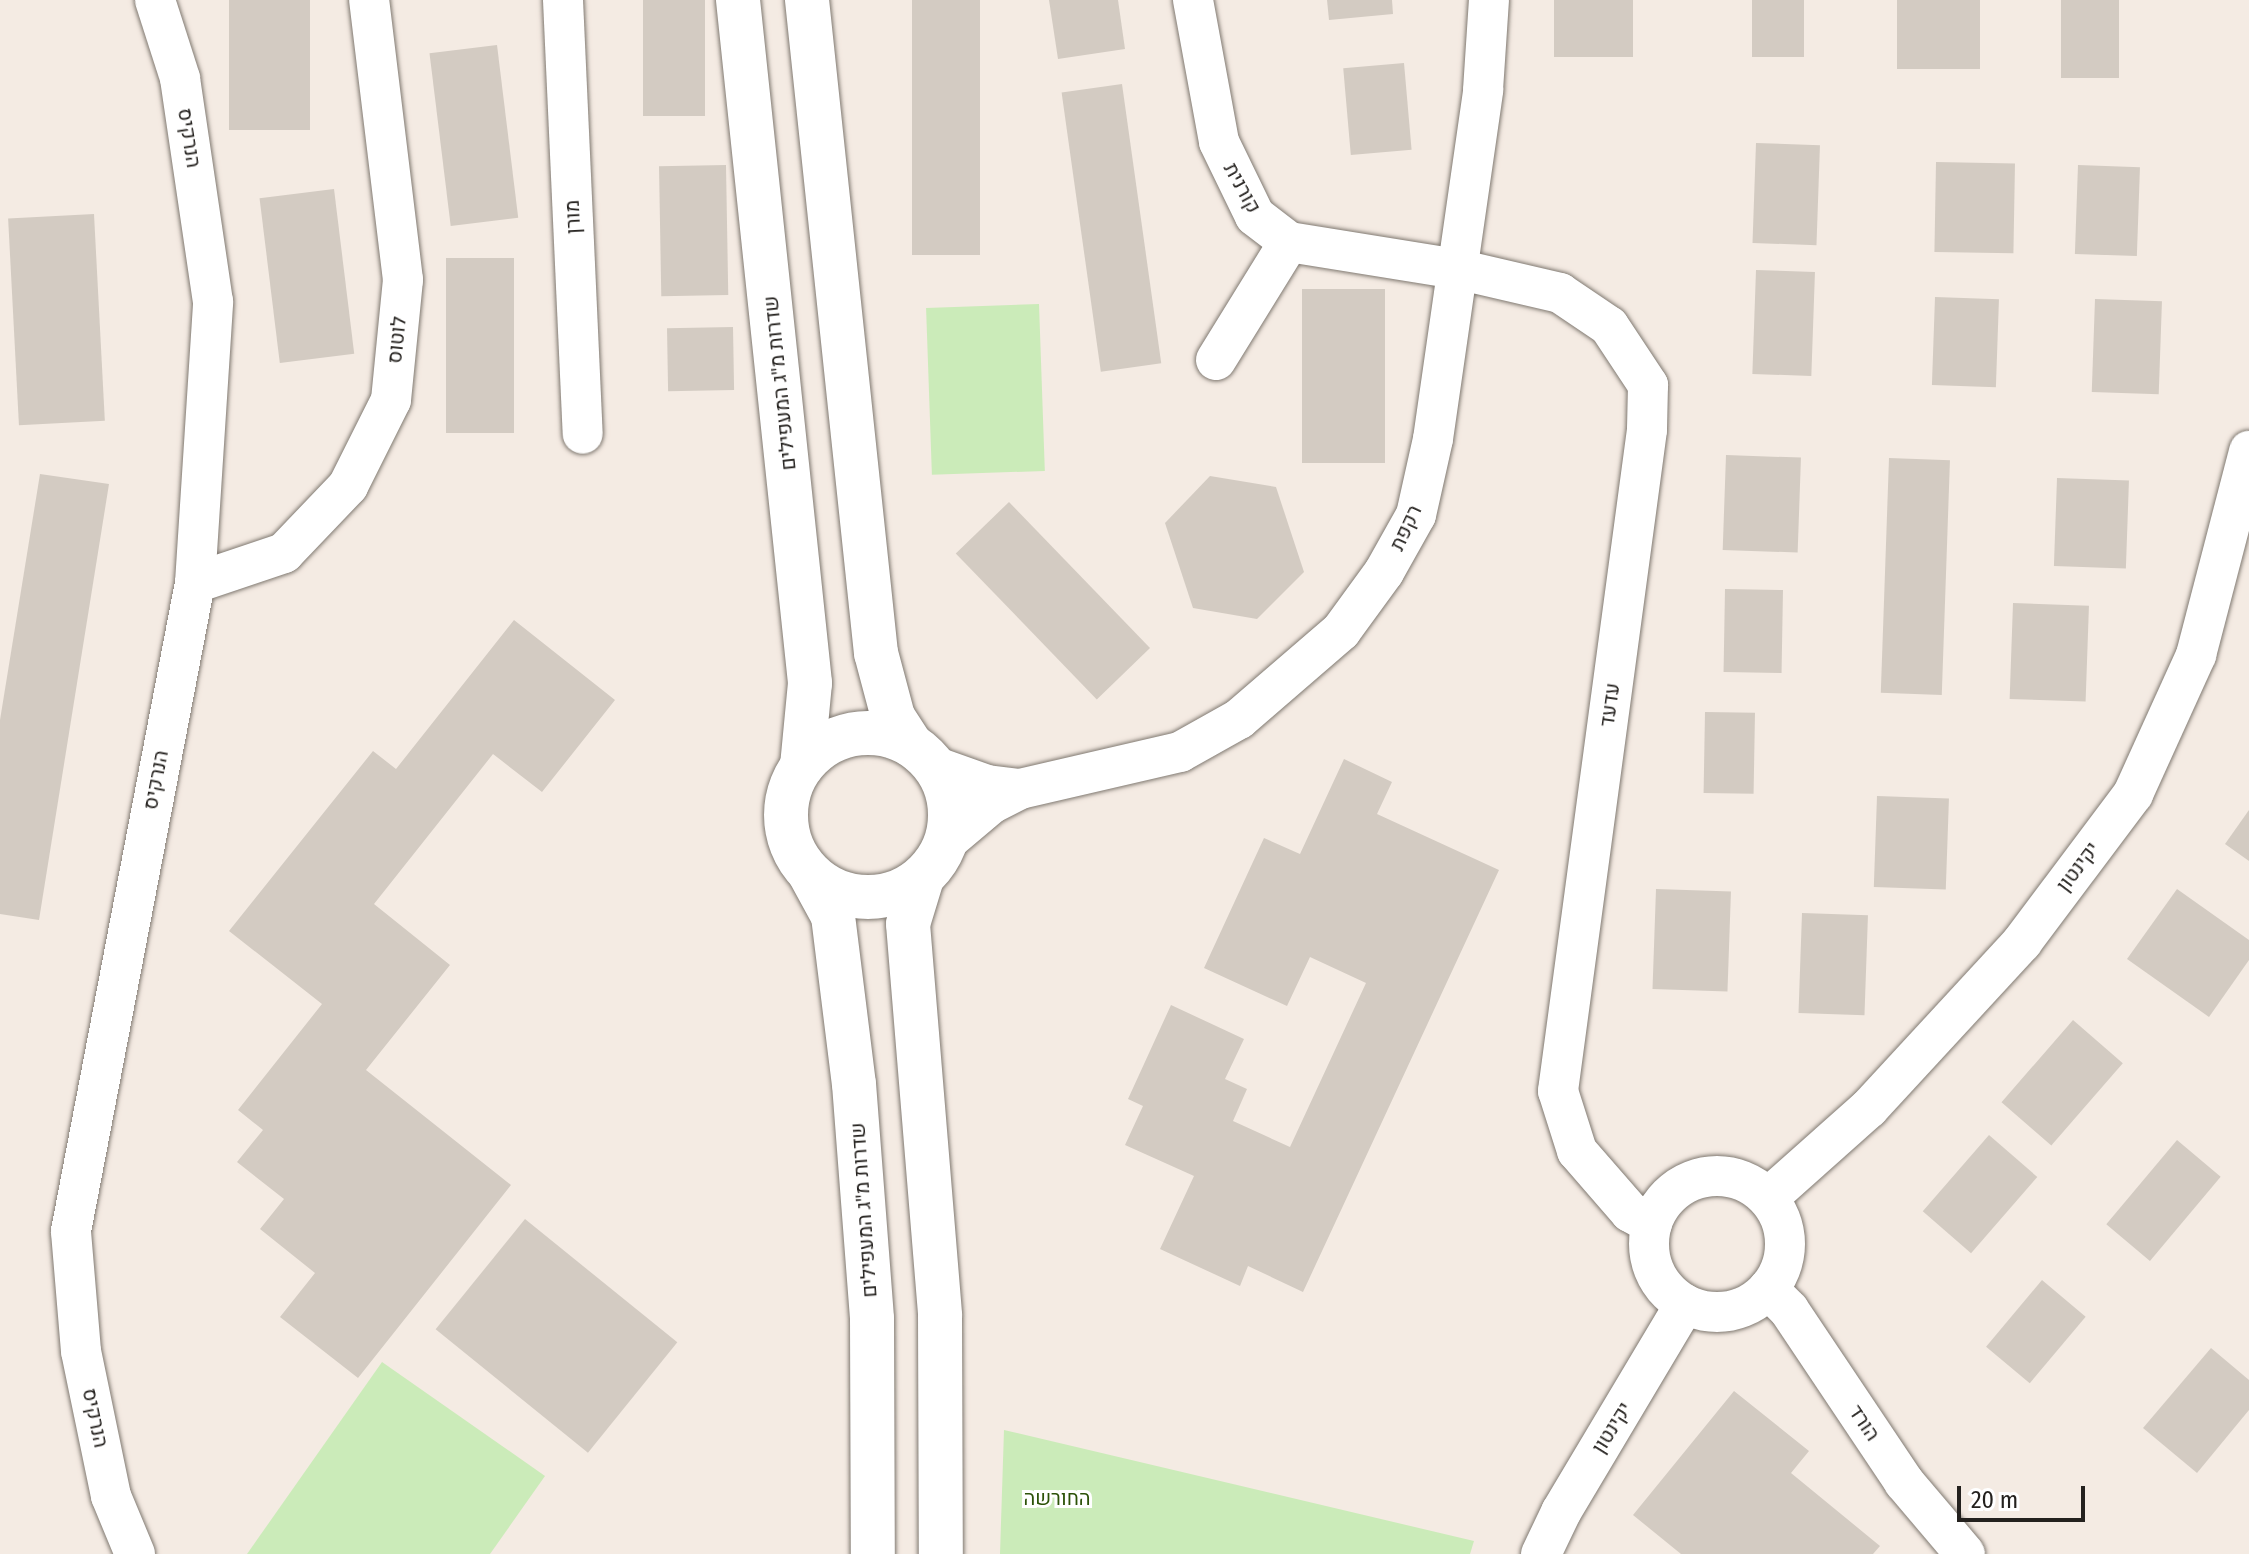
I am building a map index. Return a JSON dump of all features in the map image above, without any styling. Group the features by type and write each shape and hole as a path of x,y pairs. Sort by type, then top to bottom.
{"main road":[{"name":"שדרות מ\"ג המעפילים","path":"738,0 810,683 802,766"},
{"path":"807,0 876,653 893,717 947,789 951,816 946,842 922,878 908,924 940,1316 941,1554"},
{"path":"922,878 878,897 853,896 810,874 796,855 786,810 802,766 820,749 865,733 923,755"},
{"name":"שדרות מ\"ג המעפילים","path":"810,874 833,916 854,1084 872,1319 873,1554"}],"street":[{"name":"הנרקיס","path":"135,1554 111,1496 81,1351 71,1231 195,583 213,302 180,78 155,0"},
{"name":"לוטוס","path":"195,583 284,553 348,486 391,400 403,280 369,0"},
{"name":"מורן","path":"563,0 583,434"},
{"name":"קורנית","path":"1193,0 1219,142 1255,216 1289,242 1457,269"},
{"name":"רקפת","path":"946,842 991,804 1020,789 1180,752 1239,719 1341,631 1384,572 1416,515 1433,439 1483,90 1489,0"},
{"path":"1216,360 1289,242"},
{"name":"עדעד","path":"1457,269 1560,293 1609,326 1648,385 1647,430 1558,1091 1577,1151 1630,1212 1652,1224"},
{"name":"יקינטון","path":"1768,1198 1869,1108 2022,942 2133,794 2196,655 2249,451"},
{"name":"רקפת","path":"923,755 987,785 1020,789"},
{"path":"1703,1177 1739,1179 1768,1198 1783,1228 1785,1244 1777,1276 1754,1302 1720,1312 1685,1304 1658,1278 1649,1243 1652,1224 1671,1193 1703,1177"},
{"name":"הורד","path":"1768,1289 1789,1310 1904,1482 1965,1554"},
{"name":"יקינטון","path":"1541,1554 1561,1512 1685,1304"}],"green space":[{"path":"1039,304 1045,471 932,475 926,308"},
{"path":"382,1362 545,1476 490,1554 247,1554"},
{"name":"החורשה","path":"1004,1430 1474,1541 1470,1554 1000,1554"}],"building":[{"path":"229,0 310,0 310,130 229,130"},
{"path":"643,0 705,0 705,116 643,116"},
{"path":"912,0 980,0 980,255 912,255"},
{"path":"1049,0 1118,0 1125,49 1058,59"},
{"path":"1327,0 1392,0 1393,14 1329,20"},
{"path":"1554,0 1633,0 1633,57 1554,57"},
{"path":"1752,0 1804,0 1804,57 1752,57"},
{"path":"1897,0 1980,0 1980,69 1897,69"},
{"path":"2061,0 2119,0 2119,78 2061,78"},
{"path":"497,45 518,218 451,226 430,53"},
{"path":"1404,63 1412,150 1351,155 1343,68"},
{"path":"1122,84 1161,363 1101,372 1062,92"},
{"path":"1756,143 1820,145 1816,245 1753,243"},
{"path":"1936,162 2015,163 2013,253 1934,252"},
{"path":"726,165 728,295 661,296 659,166"},
{"path":"2078,165 2140,167 2137,256 2075,254"},
{"path":"334,189 354,354 280,363 260,198"},
{"path":"94,214 105,421 19,425 8,219"},
{"path":"446,258 514,258 514,433 446,433"},
{"path":"1756,270 1815,272 1811,376 1752,374"},
{"path":"1302,289 1385,289 1385,463 1302,463"},
{"path":"1935,297 1999,299 1996,387 1932,385"},
{"path":"2095,299 2162,301 2159,394 2092,392"},
{"path":"733,327 734,390 668,391 667,328"},
{"path":"1726,455 1801,458 1798,553 1723,550"},
{"path":"1889,458 1950,460 1942,695 1881,693"},
{"path":"40,474 109,484 39,920 0,914 0,720"},
{"path":"1210,476 1276,487 1304,572 1257,619 1193,608 1165,523"},
{"path":"2057,478 2129,481 2126,568 2054,566"},
{"path":"1009,502 1150,648 1097,699 956,553"},
{"path":"1725,589 1783,590 1782,673 1724,672"},
{"path":"2013,603 2089,606 2086,702 2010,699"},
{"path":"514,620 615,700 542,792 493,754 374,904 450,965 366,1070 511,1185 358,1378 280,1317 315,1273 260,1229 284,1199 237,1162 263,1130 238,1110 322,1004 229,931 373,751 396,769"},
{"path":"1705,712 1755,713 1754,794 1704,793"},
{"path":"1344,759 1392,782 1377,814 1499,870 1303,1292 1248,1266 1240,1286 1160,1249 1194,1176 1125,1145 1143,1106 1128,1099 1171,1005 1244,1039 1225,1079 1247,1089 1233,1121 1290,1147 1366,983 1310,957 1287,1006 1204,968 1264,838 1300,854"},
{"path":"1877,796 1949,799 1946,889 1874,887"},
{"path":"2249,810 2249,861 2225,844"},
{"path":"1656,889 1731,892 1727,992 1653,989"},
{"path":"2177,889 2249,940 2249,960 2209,1017 2127,959"},
{"path":"1802,913 1868,915 1864,1015 1799,1013"},
{"path":"2073,1020 2123,1063 2051,1146 2001,1102"},
{"path":"1989,1135 2037,1177 1971,1253 1923,1211"},
{"path":"2177,1140 2221,1177 2150,1261 2106,1224"},
{"path":"525,1219 677,1342 588,1453 436,1329"},
{"path":"2042,1280 2086,1317 2030,1383 1986,1347"},
{"path":"2211,1348 2249,1380 2249,1410 2197,1473 2143,1428"},
{"path":"1734,1391 1809,1451 1791,1473 1880,1546 1873,1554 1681,1554 1633,1515"}]}
